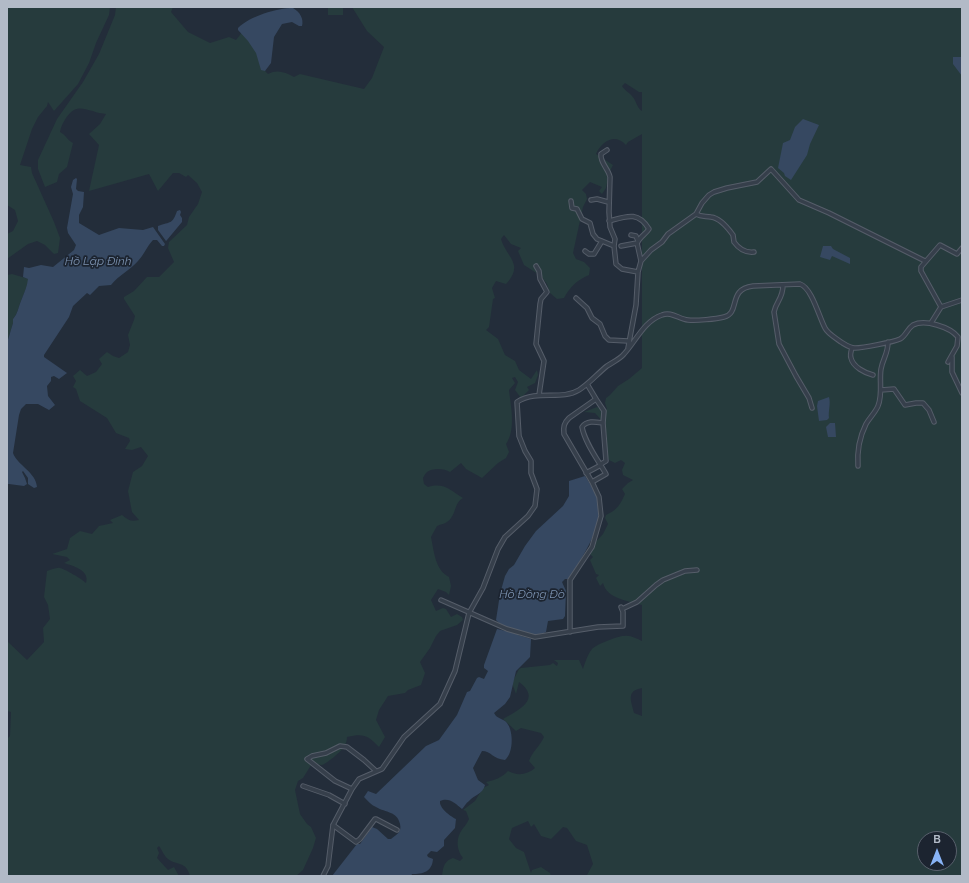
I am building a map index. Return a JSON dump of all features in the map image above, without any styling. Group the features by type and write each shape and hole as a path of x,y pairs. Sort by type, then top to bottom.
{"street":[{"path":"607,150 601,154 601,157 610,177 608,202 609,221 615,239 614,246 617,265 622,269 638,272"},
{"path":"628,349 628,341 636,305 638,272 641,262 651,250 662,242 668,234 696,214 702,203 714,192 757,182 771,169 798,200 823,210 925,261"},
{"path":"591,200 597,199 608,202"},
{"path":"571,202 572,208 577,209 582,219 590,222 595,237 614,246"},
{"path":"696,214 701,217 716,219 733,235 734,242 739,247 745,252 754,252"},
{"path":"609,221 634,216 640,218 649,229 638,243 621,246"},
{"path":"631,235 636,236 638,243 638,254 641,262"},
{"path":"585,251 589,254 594,254 602,241"},
{"path":"941,307 920,269 925,261 940,245 957,254 962,248"},
{"path":"536,266 539,271 540,279 547,292 541,299 536,339 536,347 544,361 539,395"},
{"path":"323,876 328,866 333,825 352,789 359,778 382,768 404,737 440,704 456,667 469,613 483,588 493,560 503,540 528,516 535,506 537,490 531,473 532,461 519,439 517,404 523,399 539,395 569,394 587,384 607,366 621,357 649,323 666,313 688,320 726,316 732,311 738,293 746,287 800,284 804,286 811,296 826,329 834,338 852,348 863,348 900,339 913,325 931,323 944,327 958,337 957,346 948,362"},
{"path":"783,285 782,294 774,312 779,344 809,398 812,408"},
{"path":"576,298 587,308 592,318 600,324 606,339 628,341"},
{"path":"931,323 941,307 962,300"},
{"path":"858,466 858,450 864,431 867,422 877,408 881,390 881,368 886,356 888,342"},
{"path":"957,346 962,347"},
{"path":"852,348 850,356 853,363 862,371 873,375"},
{"path":"952,357 952,372 962,393"},
{"path":"586,473 606,462 603,422 604,411 587,384"},
{"path":"881,390 894,389 905,406 923,403 929,410 934,422"},
{"path":"570,632 570,580 592,547 600,521 600,497 564,434 564,427 565,421 596,399"},
{"path":"592,482 606,475 584,435 582,427 590,422 603,422"},
{"path":"440,600 507,629 536,637 598,627 623,626 621,608 637,602 663,580 685,570 697,570"},
{"path":"352,789 335,781 307,759 312,756 326,753 340,746 344,746 364,760 376,771"},
{"path":"303,786 329,795 345,804"},
{"path":"333,825 356,842 375,819 397,830"}],"green space":[{"path":"7,7 110,7 109,15 96,43 89,63 78,84 54,111 48,102 32,129 20,165 31,167 32,173 60,238 58,253 54,254 45,245 37,241 28,244 7,259 7,234 13,231 18,221 15,210 7,205"},
{"path":"116,7 173,7 171,12 188,32 210,43 229,37 236,40 242,31 258,49 265,71 268,74 271,72 281,72 294,77 300,74 364,89 372,78 384,47 367,31 352,7 962,7 962,876 585,876 593,864 587,845 576,841 567,828 563,827 551,839 541,836 534,824 531,827 528,821 512,828 509,839 516,848 524,852 531,873 532,870 541,867 550,873 551,876 442,876 444,867 448,861 453,858 460,861 463,858 458,849 458,839 469,819 466,811 463,810 475,801 483,788 489,785 486,782 498,778 508,771 515,774 522,774 535,768 529,761 544,737 541,733 521,728 516,731 503,719 526,704 528,699 526,688 519,682 516,694 512,683 519,669 550,665 553,663 557,666 558,663 554,660 579,660 583,669 592,649 603,643 621,636 634,637 642,641 642,605 614,596 609,593 603,583 600,586 596,578 599,575 596,574 590,560 593,557 587,551 603,534 608,524 605,518 606,515 618,507 625,494 622,489 633,480 623,475 622,470 625,463 621,460 615,463 609,460 605,449 607,437 605,424 595,413 584,412 597,407 605,410 607,409 605,403 606,398 618,386 642,368 642,134 628,142 626,145 622,141 613,139 609,140 602,145 596,154 613,165 609,173 606,188 602,194 599,191 602,187 590,182 582,190 586,194 587,199 583,207 573,253 576,259 584,262 590,268 589,275 574,284 564,298 557,299 550,293 547,284 541,276 524,265 518,251 521,248 511,244 504,235 501,239 512,261 514,271 506,284 496,281 492,288 495,298 493,299 489,327 486,330 498,339 505,355 515,361 519,370 531,379 537,370 538,375 535,383 527,387 529,390 521,398 515,390 518,382 515,377 512,378 515,383 509,390 512,425 506,444 509,452 506,458 498,463 482,478 466,469 461,463 450,472 435,469 426,473 423,478 424,484 428,487 438,485 443,486 463,498 458,502 450,520 437,526 431,537 434,554 438,565 444,574 449,577 451,586 449,595 438,589 431,600 436,611 443,608 446,609 451,617 457,614 462,617 463,620 457,625 440,631 436,636 420,662 425,673 421,685 408,690 405,693 388,696 379,710 376,720 385,737 379,747 365,736 357,735 347,737 343,749 327,763 322,765 313,762 303,778 298,781 295,790 300,814 311,827 316,838 303,870 296,876 190,876 184,866 168,859 159,846 157,848 159,853 157,858 168,870 174,867 179,876 7,876 7,739 10,736 11,712 7,711 7,641 27,660 44,642 43,628 50,619 48,605 44,597 47,571 60,568 73,574 86,583 86,575 80,569 64,563 70,560 67,557 52,554 67,549 70,538 80,531 92,534 99,526 113,523 110,520 122,515 130,520 139,520 132,512 128,491 133,472 142,466 148,456 141,447 132,450 125,449 130,441 129,438 116,433 107,418 80,401 76,389 73,387 76,381 73,376 80,370 87,376 96,372 102,364 99,359 107,352 119,358 128,352 130,345 128,335 135,316 124,297 134,291 147,277 159,277 174,262 168,248 169,242 187,225 189,217 198,204 202,192 197,183 188,175 186,177 179,173 173,173 158,191 149,174 89,191 99,145 89,134 100,124 106,114 82,108 75,109 69,114 60,130 60,132 73,143 67,167 59,174 57,182 45,187 38,169 38,160 57,119 83,82 99,54 115,15","holes":["625,83 639,92 642,92 642,111 634,98 622,86","642,688 642,716 634,713 631,700 634,691"]},
{"path":"328,7 343,8 343,15 328,15"},
{"path":"12,274 29,279 17,313 13,319 7,343 7,275"}],"water":[{"path":"293,8 301,16 302,26 292,22 282,24 274,37 271,63 265,71 261,70 256,53 238,28 256,16 279,9"},
{"path":"953,57 962,57 962,76 953,64"},
{"path":"803,119 819,125 810,144 807,155 791,180 778,168 783,143 790,140 795,127"},
{"name":"Hồ Lập Đinh","path":"76,178 76,189 84,192 83,207 79,215 79,223 99,235 119,228 143,230 153,227 165,244 162,246 157,240 153,240 138,261 117,278 111,285 99,286 90,295 87,293 73,306 69,317 44,355 44,357 67,373 59,379 54,376 51,377 51,381 47,386 48,396 55,405 49,410 38,404 26,404 21,409 19,415 13,453 18,461 33,477 37,487 34,488 28,484 28,478 23,471 22,472 27,484 24,486 7,484 7,343 13,319 17,313 28,282 28,279 23,277 24,267 29,268 41,265 53,267 74,250 76,245 68,233 67,228 73,194 71,187 73,180"},
{"path":"180,210 182,222 166,241 158,230 158,226 172,221 177,211"},
{"path":"823,246 831,246 833,249 850,258 850,264 832,256 830,260 820,257"},
{"path":"829,397 829,418 827,420 819,421 817,406 818,401"},
{"path":"830,423 835,423 836,437 828,437 826,427"},
{"name":"Hồ Đồng Đò","path":"585,476 597,497 599,514 594,533 585,553 569,579 565,579 562,582 566,591 565,616 563,619 548,621 546,632 543,634 532,634 518,631 518,635 531,639 530,657 516,671 510,697 505,704 494,713 497,717 508,724 510,729 512,740 508,757 505,760 495,757 488,752 482,751 473,768 478,780 485,785 484,788 462,809 449,800 440,801 443,809 456,819 455,828 444,840 444,846 437,852 431,851 427,855 433,859 429,869 423,873 412,874 411,876 332,876 357,844 360,844 372,827 377,829 388,839 391,839 400,831 399,820 394,814 374,806 364,797 368,791 376,794 426,746 439,740 457,715 467,692 470,691 477,678 479,677 484,679 488,671 484,668 484,665 497,629 510,632 511,629 496,620 500,594 505,576 536,531 563,506 569,496 569,481"}]}
